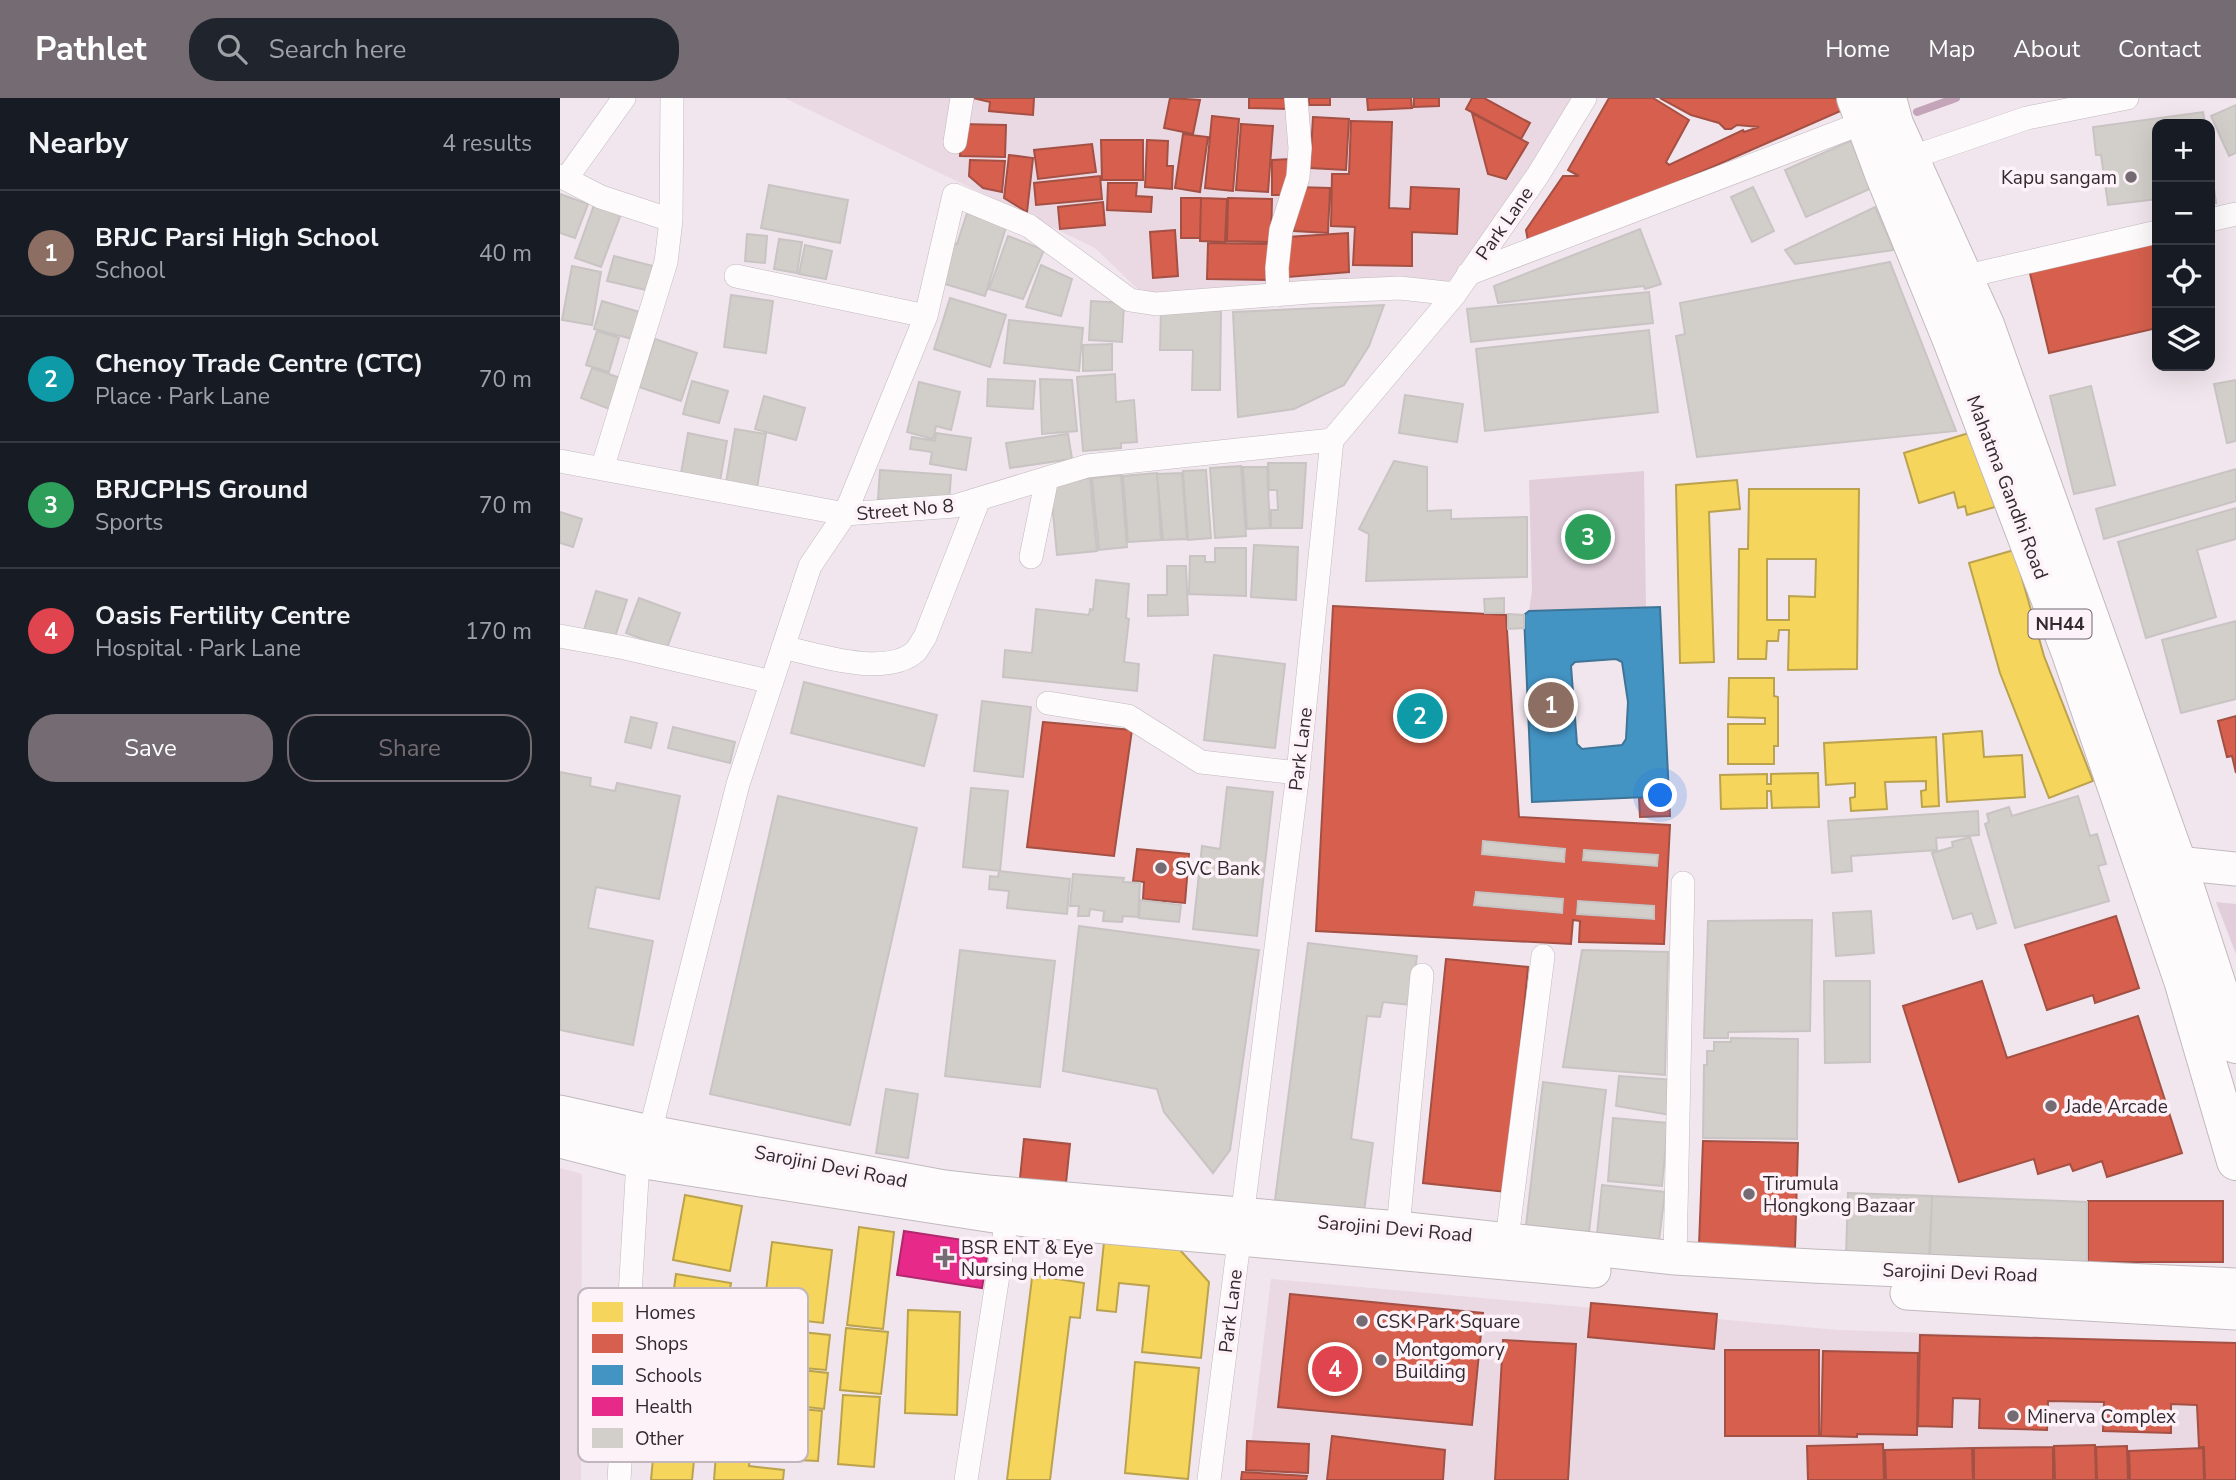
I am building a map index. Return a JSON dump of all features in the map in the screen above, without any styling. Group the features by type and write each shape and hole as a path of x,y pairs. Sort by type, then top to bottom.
{"highway":[{"name":"Mahatma Gandhi Road","path":"1869,106 1894,124 1990,337 2177,863 2236,1044"},
{"name":"Mahatma Gandhi Road","path":"1869,106 1952,340 2071,653 2183,980 2236,1161"}],"main road":[{"path":"2177,863 2236,869"},
{"name":"Sarojini Devi Road","path":"560,1112 644,1147 1007,1218 1240,1227 1398,1228 1675,1258 2236,1284"},
{"name":"Sarojini Devi Road","path":"560,1141 644,1147 1240,1227 1674,1279 2236,1313"}],"street":[{"path":"624,98 563,178 601,197 671,220"},
{"path":"602,469 666,262 671,220 672,98"},
{"path":"955,142 962,98"},
{"path":"1278,295 1277,268 1281,230 1298,177 1300,148 1296,98"},
{"name":"Park Lane","path":"1209,1480 1298,773 1332,439 1455,294 1538,175 1586,98"},
{"path":"1910,158 2027,118 2127,98"},
{"path":"1468,274 1869,106"},
{"path":"633,1288 644,1147 737,784 810,566 845,514 926,317 954,195 1029,226 1130,300 1156,304 1400,288 1455,294"},
{"path":"2215,219 2236,214"},
{"path":"1963,277 2152,233"},
{"path":"736,276 926,317"},
{"name":"Street No 8","path":"560,461 845,514 955,506 1087,466 1332,439"},
{"path":"1031,557 1047,478"},
{"path":"783,647 834,659 879,664 898,660 915,651 925,637 979,499"},
{"path":"560,636 772,682"},
{"path":"1048,703 1128,716 1201,762 1298,773"},
{"path":"1675,1258 1683,883"},
{"path":"1507,1239 1543,956"},
{"path":"1398,1228 1422,975"},
{"path":"966,1480 1007,1218"},
{"path":"619,1480 620,1462"}],"shaded area":[{"path":"785,98 1576,98 1450,293 1148,299 1095,248"},
{"path":"1644,471 1646,608 1529,611 1532,591 1529,480"},
{"path":"2216,902 2236,904 2236,954"},
{"path":"560,1168 582,1174 582,1288 578,1288 578,1462 581,1462 581,1480 560,1480"},
{"path":"1271,1279 1838,1330 2236,1343 2236,1480 1247,1480"}],"building: Homes":[{"path":"1972,432 1995,507 1967,515 1965,506 1958,508 1954,492 1919,503 1904,453"},
{"path":"1737,480 1740,509 1709,512 1714,662 1680,663 1676,485"},
{"path":"1749,489 1859,489 1857,669 1788,670 1789,630 1779,630 1778,641 1767,641 1766,659 1738,659 1739,549 1748,549","holes":["1767,559 1816,559 1815,597 1789,596 1789,620 1767,620"]},
{"path":"2014,550 2044,656 2093,781 2049,798 2000,673 1969,563"},
{"path":"1729,678 1774,678 1774,696 1778,697 1778,746 1774,746 1774,764 1728,764 1728,724 1765,724 1765,718 1728,717"},
{"path":"1982,731 1984,757 2022,755 2025,797 1947,802 1943,734"},
{"path":"1936,737 1939,806 1922,807 1921,791 1926,790 1926,781 1885,782 1887,809 1851,811 1850,798 1855,797 1855,783 1826,785 1824,743"},
{"path":"1818,773 1819,807 1772,808 1771,791 1767,791 1767,808 1721,809 1720,775 1767,774 1767,784 1771,784 1771,774"},
{"path":"685,1195 742,1206 730,1271 673,1260"},
{"path":"859,1227 894,1232 883,1329 847,1325"},
{"path":"772,1242 832,1250 823,1323 808,1321 808,1288 766,1288"},
{"path":"1104,1242 1180,1250 1209,1282 1201,1358 1142,1352 1149,1286 1119,1283 1116,1312 1097,1310"},
{"path":"676,1274 731,1283 730,1288 674,1288"},
{"path":"1038,1276 1084,1283 1080,1318 1070,1317 1050,1480 1007,1480 1032,1278 1037,1279"},
{"path":"908,1310 960,1312 957,1415 905,1413"},
{"path":"846,1328 888,1332 881,1394 840,1390"},
{"path":"808,1333 830,1335 826,1370 808,1368"},
{"path":"1135,1362 1199,1368 1188,1479 1125,1473"},
{"path":"808,1371 828,1373 824,1409 808,1407"},
{"path":"843,1395 880,1397 874,1467 838,1464"},
{"path":"808,1410 822,1411 818,1461 808,1461"},
{"path":"653,1462 694,1462 692,1480 651,1480"},
{"path":"715,1462 749,1462 749,1466 784,1470 783,1480 714,1480"}],"building: Shops":[{"path":"973,98 1034,98 1033,115 989,111 990,102"},
{"path":"1170,98 1200,100 1193,134 1164,128"},
{"path":"1249,98 1287,98 1287,109 1249,108"},
{"path":"1309,98 1330,98 1330,105 1309,105"},
{"path":"1367,98 1411,98 1412,108 1368,110"},
{"path":"1414,98 1439,98 1439,106 1414,107"},
{"path":"1472,98 1484,98 1530,123 1521,139 1466,109"},
{"path":"1609,98 1653,98 1689,120 1666,162 1669,165 1743,130 1744,132 1759,127 1737,125 1725,129 1719,123 1691,115 1660,98 1849,98 1852,106 1529,247 1526,230 1563,176 1579,176 1568,170"},
{"path":"1472,113 1528,143 1506,179 1488,174"},
{"path":"1212,116 1239,119 1233,191 1205,188"},
{"path":"1313,117 1349,119 1346,170 1310,168"},
{"path":"1351,121 1392,122 1389,208 1410,209 1411,187 1459,189 1457,234 1412,232 1412,266 1353,265 1355,227 1331,226 1332,174 1349,174"},
{"path":"961,124 1006,125 1005,157 960,156"},
{"path":"1241,124 1273,126 1268,192 1236,190"},
{"path":"1183,134 1208,137 1200,192 1175,188"},
{"path":"1101,140 1143,140 1143,180 1102,180"},
{"path":"1147,140 1168,141 1167,166 1173,166 1172,189 1145,187"},
{"path":"1092,144 1096,172 1038,179 1034,150"},
{"path":"1009,155 1033,158 1027,212 1004,198"},
{"path":"1291,159 1292,195 1272,195 1272,160"},
{"path":"970,160 1005,161 1002,192 983,188 969,176"},
{"path":"1100,176 1102,199 1036,205 1034,183"},
{"path":"1108,183 1137,183 1136,196 1152,197 1151,212 1107,210"},
{"path":"1295,187 1330,188 1328,233 1294,231"},
{"path":"1181,198 1201,198 1200,238 1181,238"},
{"path":"1201,198 1227,199 1225,242 1200,241"},
{"path":"1228,198 1272,199 1271,242 1227,241"},
{"path":"1103,202 1105,225 1060,229 1058,207"},
{"path":"1175,230 1178,276 1153,278 1150,232"},
{"path":"1348,233 1349,272 1288,277 1287,237"},
{"path":"2152,236 2152,329 2049,353 2028,265"},
{"path":"1208,243 1271,244 1270,280 1207,279"},
{"path":"1333,606 1506,615 1519,817 1670,825 1664,944 1579,942 1580,921 1573,920 1571,944 1316,931","holes":["1483,841 1565,849 1564,862 1482,854","1584,850 1658,855 1657,866 1583,860","1476,892 1563,899 1562,913 1474,905","1578,901 1654,906 1654,919 1577,914"]},
{"path":"2236,716 2236,773 2232,756 2227,757 2218,721"},
{"path":"1043,722 1132,730 1114,856 1027,847"},
{"path":"1669,797 1670,816 1640,817 1639,798"},
{"name":"SVC Bank","path":"1137,849 1189,854 1185,903 1143,899 1144,882 1133,881"},
{"path":"2116,916 2139,988 2095,1003 2093,995 2047,1010 2025,945"},
{"path":"1446,959 1528,967 1506,1192 1423,1183"},
{"name":"Jade Arcade","path":"1982,981 2007,1058 2138,1016 2182,1153 2107,1177 2102,1161 2073,1171 2070,1164 2038,1174 2034,1159 1959,1182 1903,1006"},
{"path":"1024,1139 1070,1144 1066,1183 1020,1178"},
{"name":"Tirumula Hongkong Bazaar","path":"1703,1141 1798,1143 1795,1248 1699,1245"},
{"path":"2088,1201 2223,1201 2223,1262 2088,1262"},
{"name":"Montgomory Building","path":"1290,1294 1483,1313 1472,1425 1278,1407"},
{"path":"1591,1303 1717,1314 1714,1349 1588,1337"},
{"name":"Minerva Complex","path":"1920,1335 2236,1343 2236,1480 2205,1480 2204,1447 2199,1447 2197,1405 2171,1404 2171,1433 2103,1431 2104,1402 2048,1401 2047,1430 1979,1428 1980,1399 1953,1398 1952,1427 1918,1426"},
{"path":"1503,1340 1576,1344 1568,1480 1495,1480"},
{"path":"1725,1350 1819,1350 1819,1436 1725,1436"},
{"path":"1823,1351 1918,1353 1917,1435 1821,1436"},
{"path":"1332,1436 1445,1450 1443,1480 1327,1480"},
{"path":"1247,1441 1309,1444 1308,1473 1246,1470"},
{"path":"1883,1444 1884,1480 1808,1480 1807,1446"},
{"path":"2095,1445 2096,1480 2055,1480 2054,1446"},
{"path":"2127,1446 2128,1480 2097,1480 2096,1447"},
{"path":"2053,1447 2053,1480 1974,1480 1974,1448"},
{"path":"1972,1448 1973,1480 1886,1480 1885,1450"},
{"path":"2203,1448 2204,1480 2130,1480 2129,1451"},
{"path":"1242,1472 1307,1476 1306,1480 1241,1480"}],"building: Schools":[{"path":"1660,607 1669,796 1532,802 1524,615 1529,611","holes":["1616,659 1622,662 1628,702 1626,739 1622,745 1582,749 1577,744 1571,666 1575,662"]}],"building: Health":[{"path":"904,1231 989,1244 982,1288 897,1275"}],"building: Other":[{"path":"2236,105 2236,153 2229,156 2215,119 2211,116"},
{"name":"Kapu sangam","path":"2203,112 2204,119 2152,119 2152,200 2108,205 2101,155 2096,155 2093,127"},
{"path":"1859,137 1881,184 1806,217 1785,170"},
{"path":"769,185 848,200 840,243 761,228"},
{"path":"1753,187 1774,231 1752,242 1731,197"},
{"path":"560,194 588,204 575,238 560,233"},
{"path":"594,205 621,214 601,267 575,258"},
{"path":"1875,207 1894,250 1795,264 1785,250"},
{"path":"967,213 1006,227 985,296 935,281 949,242 957,244"},
{"path":"1640,229 1661,284 1645,289 1644,286 1498,303 1494,286"},
{"path":"747,234 767,236 765,263 745,261"},
{"path":"1008,236 1044,250 1023,299 989,289"},
{"path":"779,239 802,242 797,273 774,269"},
{"path":"805,245 832,251 826,279 799,274"},
{"path":"614,256 653,266 646,290 607,281"},
{"path":"1890,262 1956,431 1697,457 1676,336 1685,334 1680,303"},
{"path":"1041,265 1072,279 1061,316 1026,307"},
{"path":"572,266 601,272 592,325 562,320"},
{"path":"1649,292 1653,323 1471,342 1467,309"},
{"path":"731,295 773,301 766,353 724,347"},
{"path":"950,298 1006,315 990,367 934,349"},
{"path":"602,301 643,313 636,340 594,329"},
{"path":"1091,301 1124,303 1122,342 1089,340"},
{"path":"1384,305 1369,346 1344,385 1294,409 1238,417 1233,312"},
{"path":"1161,310 1221,311 1220,390 1192,390 1193,350 1160,350"},
{"path":"1009,320 1083,328 1079,371 1004,363"},
{"path":"1649,330 1658,412 1485,431 1476,349"},
{"path":"597,331 619,338 609,372 586,365"},
{"path":"655,339 697,353 681,401 639,387"},
{"path":"1112,344 1112,370 1083,371 1083,345"},
{"path":"592,368 629,381 617,412 581,398"},
{"path":"1115,374 1116,402 1134,400 1137,442 1121,443 1121,448 1083,451 1077,377"},
{"path":"988,379 1035,381 1033,409 987,406"},
{"path":"1040,379 1072,380 1077,431 1042,434"},
{"path":"2236,380 2236,441 2227,443 2214,384"},
{"path":"692,381 728,391 719,423 683,414"},
{"path":"919,382 960,392 951,430 936,426 933,439 907,432"},
{"path":"2091,386 2115,485 2074,494 2050,396"},
{"path":"1405,395 1463,404 1457,442 1399,433"},
{"path":"764,396 805,408 796,440 755,429"},
{"path":"735,429 766,434 756,494 725,489"},
{"path":"688,433 727,441 719,487 680,479"},
{"path":"936,433 971,438 966,470 930,464 932,452 910,449 912,437 935,441"},
{"path":"1068,434 1072,459 1010,468 1006,443"},
{"path":"1394,461 1427,467 1427,511 1451,510 1451,519 1527,517 1527,577 1366,581 1369,534 1359,529"},
{"path":"1268,463 1306,463 1302,528 1271,528 1271,510 1278,510 1277,490 1269,490"},
{"path":"1241,466 1246,536 1215,538 1210,468"},
{"path":"1243,467 1267,467 1270,528 1247,529"},
{"path":"2236,469 2236,501 2104,539 2096,509"},
{"path":"880,470 951,475 949,504 878,499"},
{"path":"1206,470 1211,538 1188,540 1183,471"},
{"path":"1157,473 1161,540 1128,542 1123,476"},
{"path":"1182,473 1187,539 1163,540 1157,474"},
{"path":"1121,475 1127,547 1099,550 1092,478"},
{"path":"1090,478 1097,551 1057,555 1050,482"},
{"path":"2236,508 2236,539 2197,550 2216,617 2146,638 2118,542"},
{"path":"560,512 582,519 573,547 560,543"},
{"path":"1254,545 1298,547 1296,600 1251,597"},
{"path":"1215,548 1246,548 1246,596 1189,594 1190,556 1205,556 1205,562 1215,562"},
{"path":"1167,566 1186,566 1188,615 1148,616 1148,595 1167,595"},
{"path":"1096,580 1129,584 1126,618 1129,619 1124,662 1139,664 1137,691 1003,677 1005,650 1032,653 1036,609 1089,615 1090,609 1093,610"},
{"path":"596,591 627,600 613,643 583,633"},
{"path":"639,598 680,613 667,648 626,633"},
{"path":"1504,598 1504,613 1485,613 1484,599"},
{"path":"1508,614 1524,615 1524,628 1508,629"},
{"path":"2236,621 2236,699 2181,713 2162,640"},
{"path":"1214,655 1285,664 1275,748 1204,740"},
{"path":"804,682 937,715 924,766 791,733"},
{"path":"982,701 1031,707 1023,777 974,771"},
{"path":"631,717 657,723 651,748 625,742"},
{"path":"673,727 735,742 730,763 668,748"},
{"path":"560,772 591,778 590,786 615,791 617,783 680,796 659,899 596,887 588,928 653,941 633,1045 560,1030"},
{"path":"1227,787 1273,792 1257,936 1193,929 1202,846 1220,849"},
{"path":"971,788 1008,791 1000,871 963,867"},
{"path":"778,796 917,828 850,1125 710,1094"},
{"path":"2078,796 2090,836 2097,834 2106,864 2098,866 2109,901 2015,928 1985,824 1989,822 1987,814 2009,807 2012,816"},
{"path":"1978,811 1979,835 1936,838 1937,850 1851,856 1852,871 1832,873 1828,821"},
{"path":"1970,837 1996,923 1977,929 1972,913 1953,919 1932,853 1953,847 1952,842"},
{"path":"1483,841 1565,849 1564,862 1482,854"},
{"path":"1584,850 1658,855 1657,866 1583,860"},
{"path":"999,871 1070,879 1067,914 1007,908 1009,891 989,889 990,876 998,877"},
{"path":"1073,874 1124,878 1123,882 1140,883 1138,917 1123,916 1122,922 1103,921 1104,911 1090,909 1089,916 1078,916 1079,906 1070,906"},
{"path":"1476,892 1563,899 1562,913 1474,905"},
{"path":"1140,900 1181,905 1179,922 1139,918"},
{"path":"1578,901 1654,906 1654,919 1577,914"},
{"path":"1871,911 1874,953 1836,956 1833,913"},
{"path":"1812,920 1810,1031 1728,1032 1728,1038 1704,1038 1708,921"},
{"path":"1079,926 1259,950 1230,1150 1213,1173 1164,1112 1157,1089 1063,1071"},
{"path":"1308,943 1417,956 1410,1005 1383,1002 1380,1017 1367,1016 1351,1139 1373,1143 1364,1212 1275,1200"},
{"path":"960,950 1055,961 1040,1087 945,1076"},
{"path":"1582,950 1668,952 1665,1075 1563,1067"},
{"path":"1824,981 1870,981 1870,1062 1825,1063"},
{"path":"1731,1038 1798,1039 1797,1139 1703,1138 1704,1065 1707,1065 1707,1051 1714,1051 1714,1042 1731,1042"},
{"path":"1619,1076 1674,1080 1671,1115 1616,1106"},
{"path":"1543,1082 1606,1090 1589,1232 1526,1225"},
{"path":"886,1089 918,1094 908,1158 876,1153"},
{"path":"1613,1118 1668,1123 1662,1186 1608,1181"},
{"path":"1602,1185 1665,1192 1659,1241 1597,1234"},
{"path":"1848,1193 1932,1196 1929,1258 1846,1255"},
{"path":"1932,1196 2087,1202 2087,1262 1930,1258"}],"waterway":[{"path":"1917,112 1956,98"}],"place":[{"name":"Kapu sangam","path":"2131,177"},
{"name":"BRJCPHS Ground","path":"1588,537"},
{"name":"BRJC Parsi High School","path":"1551,705"},
{"name":"Chenoy Trade Centre (CTC)","path":"1420,716"},
{"name":"SVC Bank","path":"1161,868"},
{"name":"Jade Arcade","path":"2051,1106"},
{"name":"Tirumula Hongkong Bazaar","path":"1749,1194"},
{"name":"BSR ENT & Eye Nursing Home","path":"945,1258"},
{"name":"CSK Park Square","path":"1362,1321"},
{"name":"Montgomory Building","path":"1381,1360"},
{"name":"Oasis Fertility Centre","path":"1335,1369"},
{"name":"Minerva Complex","path":"2013,1416"}]}
